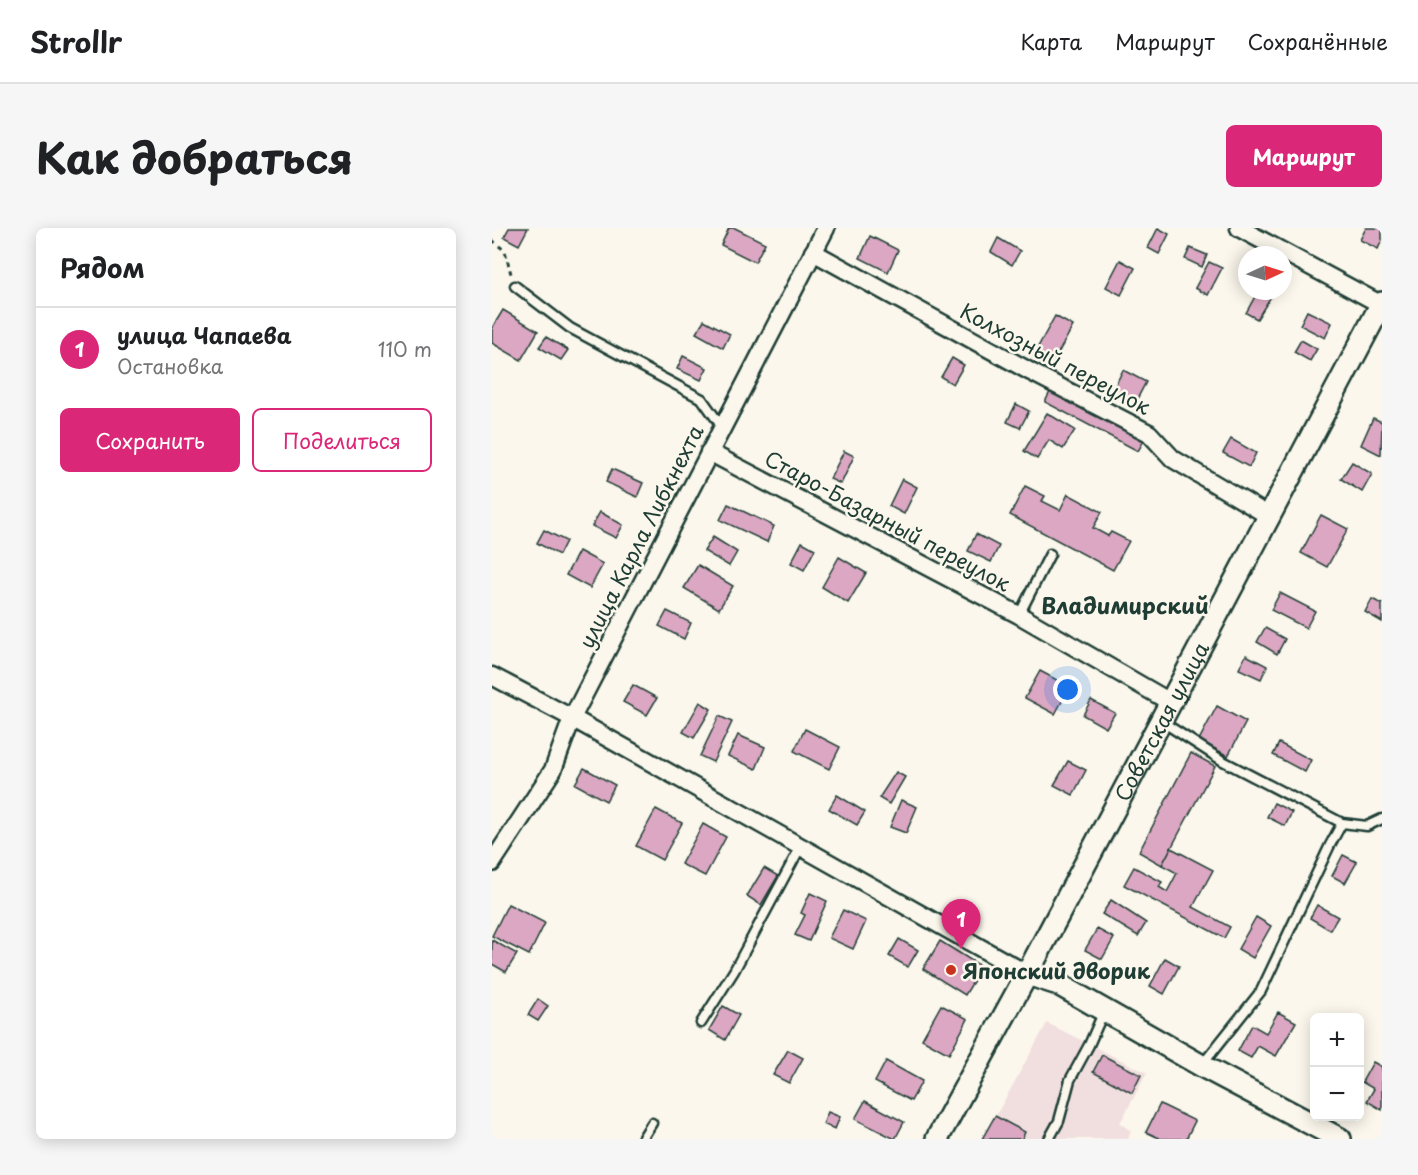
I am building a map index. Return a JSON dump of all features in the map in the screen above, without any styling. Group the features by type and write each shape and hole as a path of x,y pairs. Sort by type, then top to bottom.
{"street":[{"name":"улица Карла Либкнехта","path":"492,863 553,770 572,718 826,228"},
{"path":"1239,228 1382,304"},
{"name":"Колхозный переулок","path":"813,252 836,267 1149,433 1173,459 1269,516"},
{"name":"Советская улица","path":"937,1139 1027,974 1382,304"},
{"name":"Старо-Базарный переулок","path":"709,452 1019,615 1165,711"},
{"path":"492,676 572,718 1027,974 1058,984 1202,1066 1340,1139"}],"lane":[{"path":"515,286 570,328 702,399 722,427"},
{"path":"1019,615 1050,554"},
{"path":"1165,711 1223,761 1342,823 1367,826 1382,819"},
{"path":"1202,1066 1261,990 1329,845 1342,823"},
{"path":"701,1023 734,971 801,846"},
{"path":"1049,1139 1059,1121 1070,1080 1104,1010"},
{"path":"642,1139 652,1123"}],"path":[{"path":"492,240 504,251 515,286"}],"shaded area":[{"path":"1047,1023 1147,1073 1120,1123 1131,1131 1128,1139 983,1139"}],"building":[{"path":"509,228 528,228 519,245 504,237"},
{"path":"729,228 735,228 765,243 755,262 721,245"},
{"path":"1158,228 1169,234 1159,254 1148,248"},
{"path":"1366,228 1382,228 1382,240 1378,249 1360,240"},
{"path":"870,236 898,250 888,272 860,258"},
{"path":"998,238 1020,251 1012,265 991,252"},
{"path":"1190,248 1207,255 1202,267 1185,259"},
{"path":"1120,260 1135,268 1121,295 1106,287"},
{"path":"1209,262 1222,268 1208,295 1195,288"},
{"path":"1253,300 1269,300 1257,319 1246,313"},
{"path":"503,310 538,331 521,360 492,343 492,328"},
{"path":"1307,311 1332,323 1325,338 1300,325"},
{"path":"1055,316 1073,326 1051,366 1033,356"},
{"path":"704,320 730,334 723,348 696,333"},
{"path":"546,337 568,350 561,360 539,347"},
{"path":"1301,340 1317,349 1310,361 1294,352"},
{"path":"683,356 707,368 701,380 677,369"},
{"path":"952,358 964,365 953,384 941,377"},
{"path":"1123,370 1146,382 1136,401 1113,390"},
{"path":"1052,388 1146,437 1138,451 1045,402"},
{"path":"1016,404 1029,411 1020,428 1007,422"},
{"path":"1047,413 1075,430 1063,449 1049,440 1037,459 1024,451"},
{"path":"1373,418 1382,422 1381,455 1361,445"},
{"path":"1231,439 1256,453 1249,467 1223,453"},
{"path":"844,451 854,456 841,484 830,479"},
{"path":"1352,462 1372,474 1362,492 1341,479"},
{"path":"612,469 643,483 637,497 606,482"},
{"path":"902,479 917,487 904,514 889,506"},
{"path":"1025,486 1045,496 1042,501 1060,510 1068,494 1102,512 1093,528 1108,536 1111,532 1129,541 1113,570 1010,515"},
{"path":"728,504 774,526 767,542 720,520"},
{"path":"600,512 623,525 616,538 592,526"},
{"path":"1321,515 1348,529 1327,567 1301,553"},
{"path":"544,530 566,541 559,555 537,543"},
{"path":"976,534 999,546 991,562 968,551"},
{"path":"713,537 737,552 729,566 704,551"},
{"path":"802,542 815,549 804,570 791,563"},
{"path":"579,551 603,564 590,588 566,575"},
{"path":"839,557 866,573 848,603 822,587"},
{"path":"698,565 733,586 719,609 684,588"},
{"path":"1280,593 1315,611 1306,628 1271,610"},
{"path":"1372,599 1382,604 1382,622 1365,612"},
{"path":"667,611 691,623 684,639 659,626"},
{"path":"1265,628 1285,639 1277,654 1257,642"},
{"path":"1246,655 1267,666 1261,679 1239,669"},
{"path":"1040,671 1070,687 1055,714 1025,698"},
{"path":"633,685 657,698 647,715 623,702"},
{"path":"1091,700 1115,713 1106,728 1083,715"},
{"path":"700,702 711,709 694,738 683,732"},
{"path":"1217,706 1246,722 1228,756 1199,740"},
{"path":"719,716 732,722 713,762 700,756"},
{"path":"805,729 840,747 829,769 794,751"},
{"path":"738,735 765,747 756,769 728,756"},
{"path":"1279,743 1311,760 1305,772 1273,755"},
{"path":"1191,753 1215,766 1162,865 1139,852"},
{"path":"1068,761 1086,770 1073,795 1054,785"},
{"path":"584,768 615,785 606,801 575,784"},
{"path":"896,772 905,777 889,804 879,798"},
{"path":"837,795 865,812 857,825 829,809"},
{"path":"901,800 917,807 906,833 890,827"},
{"path":"1274,803 1292,812 1285,826 1267,817"},
{"path":"656,809 682,823 662,860 636,846"},
{"path":"703,824 726,837 705,876 681,864"},
{"path":"1171,848 1213,870 1193,907 1230,927 1224,938 1124,885 1134,867 1162,882 1159,887 1167,892 1177,873 1162,865"},
{"path":"1343,855 1357,862 1345,883 1332,876"},
{"path":"764,868 778,876 761,905 747,896"},
{"path":"810,893 827,901 809,941 795,935 805,915 801,913"},
{"path":"1111,900 1146,923 1138,936 1102,914"},
{"path":"508,904 545,923 529,955 492,936"},
{"path":"1317,905 1338,917 1330,930 1310,918"},
{"path":"843,910 866,921 853,949 829,938"},
{"path":"1256,917 1271,926 1253,958 1238,949"},
{"path":"1097,929 1114,938 1102,959 1085,950"},
{"path":"899,939 918,950 908,967 889,956"},
{"path":"492,940 517,954 506,972 492,964"},
{"path":"940,941 982,967 965,995 923,969"},
{"path":"1165,958 1179,966 1164,994 1150,986"},
{"path":"538,999 548,1006 538,1021 528,1015"},
{"path":"941,1005 968,1019 949,1054 922,1039"},
{"path":"723,1006 739,1015 725,1040 709,1030"},
{"path":"1278,1012 1296,1022 1276,1056 1258,1046 1251,1058 1238,1051 1252,1025 1266,1033"},
{"path":"788,1050 803,1058 789,1083 773,1075"},
{"path":"1102,1055 1141,1075 1132,1093 1093,1072"},
{"path":"886,1061 922,1081 911,1101 875,1082"},
{"path":"1373,1062 1382,1067 1382,1110 1367,1101 1374,1089 1364,1083 1364,1078"},
{"path":"865,1101 904,1122 895,1139 855,1119"},
{"path":"1160,1104 1195,1121 1186,1139 1161,1139 1146,1132"},
{"path":"828,1112 840,1117 835,1129 823,1124"},
{"path":"995,1116 1025,1132 1022,1139 982,1139"}],"place":[{"name":"улица Чапаева","path":"961,949"},
{"name":"Японский дворик","path":"951,970"}],"district":[{"name":"Владимирский","path":"1125,604"}]}
